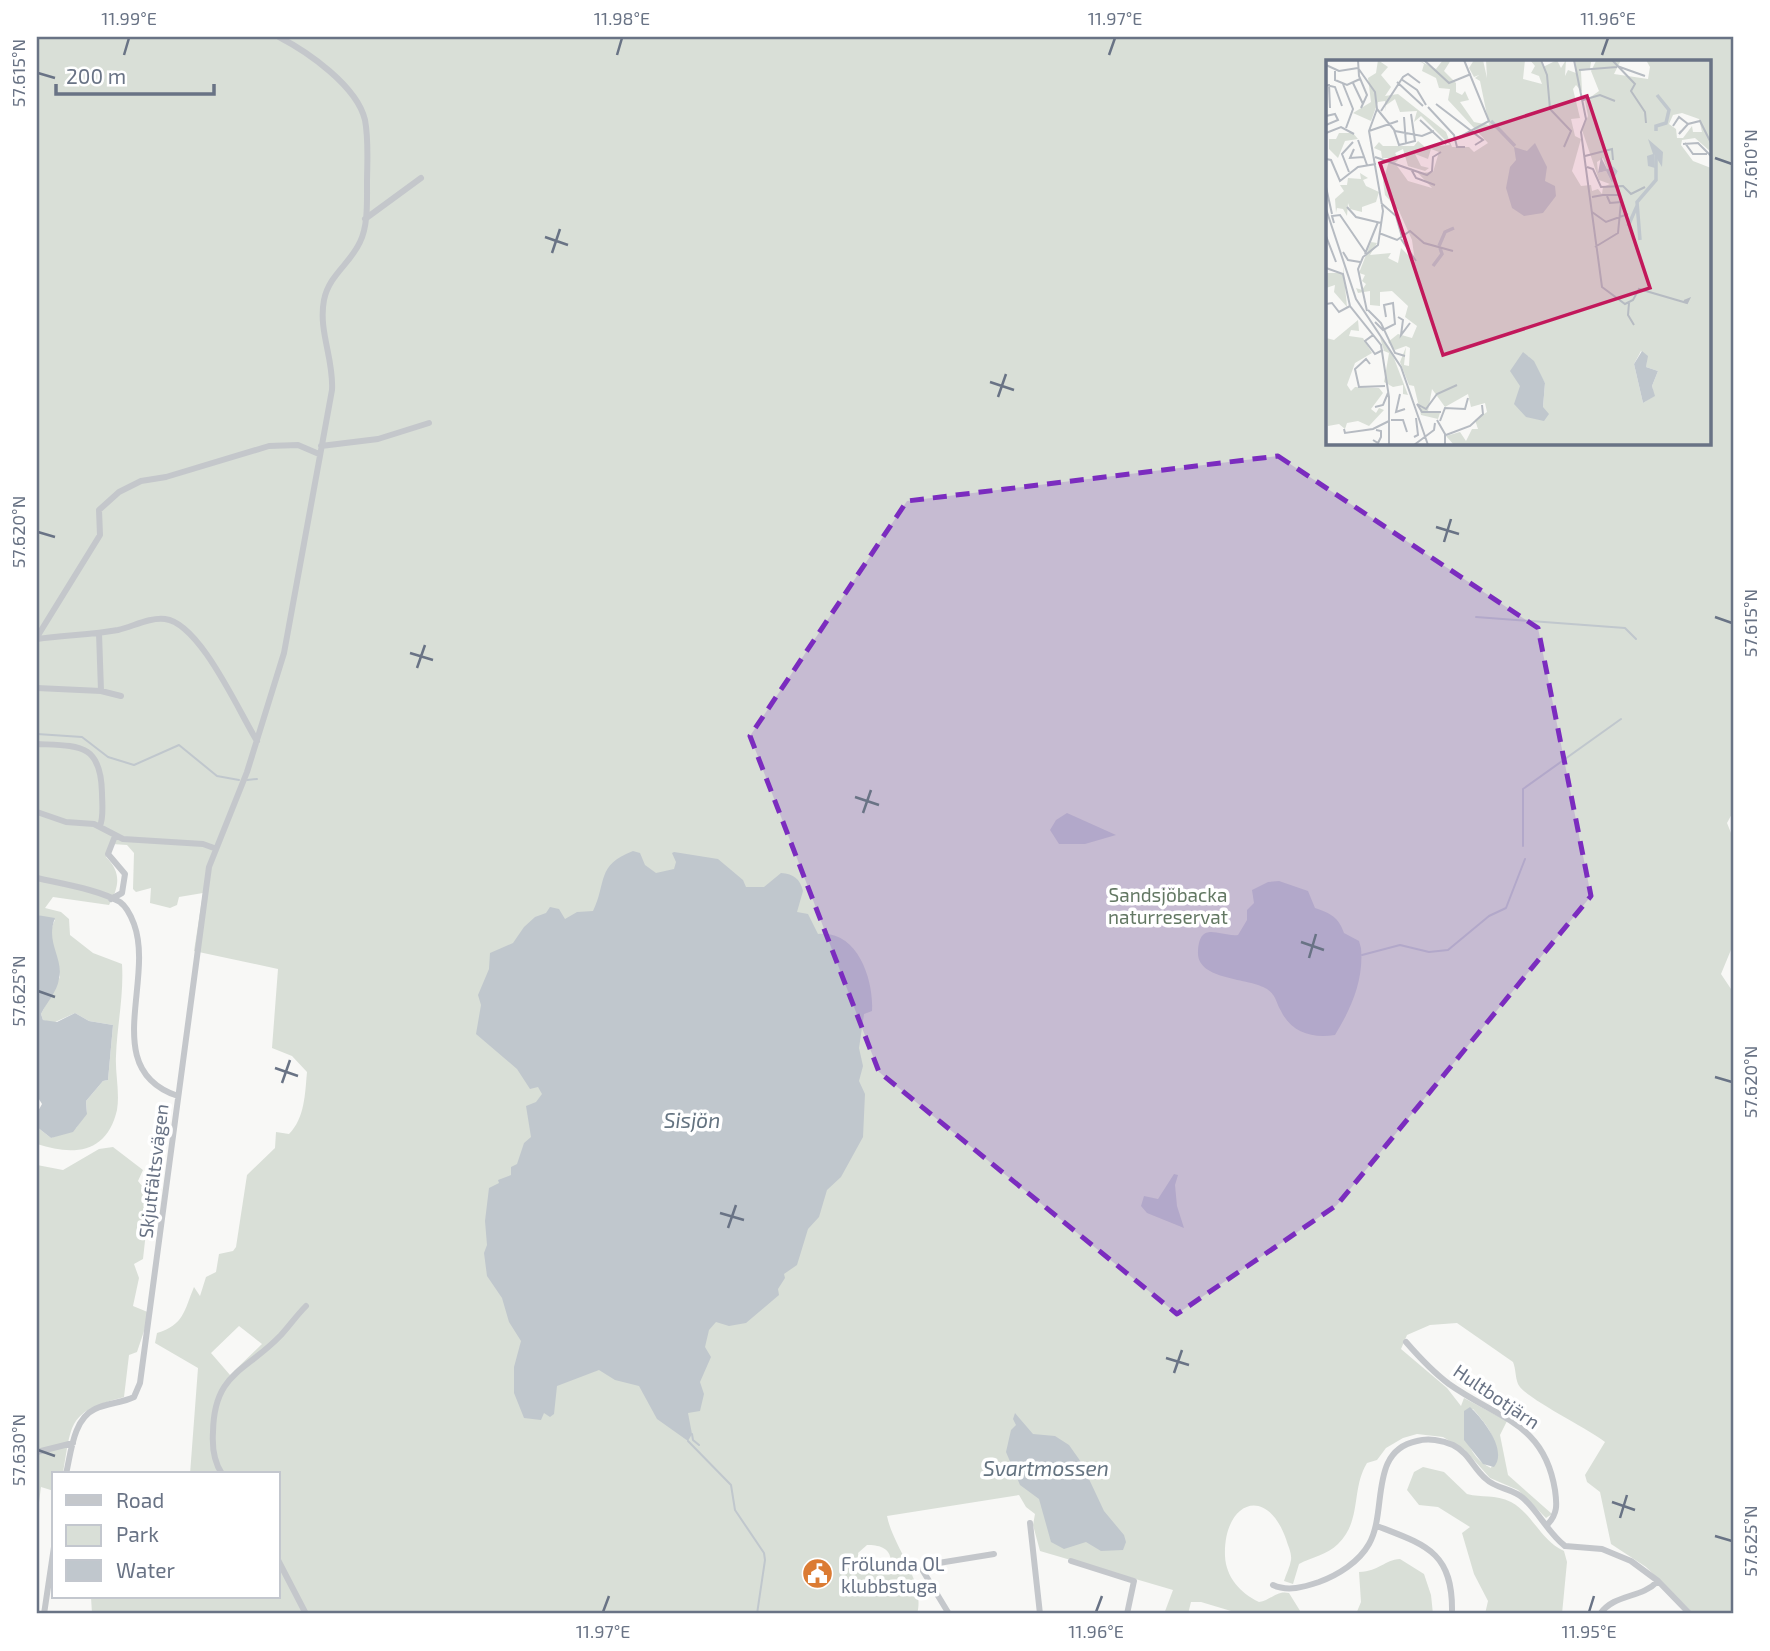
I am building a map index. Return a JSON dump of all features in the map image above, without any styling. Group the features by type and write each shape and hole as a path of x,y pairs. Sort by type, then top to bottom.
{"street":[{"path":"178,1096 207,876 214,848 236,800 257,741 286,642 333,378 323,328 324,301 332,280 360,244 365,219 367,151 363,113 323,65 307,51 279,37"},
{"path":"365,219 391,203 421,178"},
{"path":"321,446 378,439 429,423"},
{"path":"37,638 100,535 99,510 119,492 141,481 166,477 269,446 298,445 319,454"},
{"path":"37,638 99,633 159,619 180,624 197,642 228,686 257,741"},
{"path":"99,633 101,691"},
{"path":"37,688 101,691 121,696"},
{"path":"37,744 78,747 99,763 102,773 100,826"},
{"path":"37,812 66,822 100,826 115,836 149,842 203,844 214,848"},
{"path":"37,878 111,899 122,893 125,874 108,853 115,836"},
{"name":"Skjutfältsvägen","path":"66,1472 73,1443 86,1415 99,1407 130,1399 139,1390 178,1096 148,1078 137,1062 135,1031 139,946 128,911 111,899"},
{"path":"221,1472 217,1467 212,1440 215,1401 232,1378 306,1306"},
{"name":"Hultbotjärn","path":"1406,1342 1447,1382 1518,1424 1536,1440 1549,1461 1556,1494 1556,1511 1548,1525"},
{"path":"1273,1584 1295,1589 1332,1577 1362,1553 1377,1526 1383,1473 1390,1459 1410,1442 1430,1439 1460,1449 1486,1479 1515,1492 1548,1525 1564,1546 1608,1550 1638,1565 1658,1581 1679,1607 1690,1614"},
{"path":"37,1452 73,1443"},
{"path":"1030,1522 1040,1614"},
{"path":"1377,1526 1419,1541 1433,1552 1450,1580 1452,1612"},
{"path":"948,1614 920,1566 995,1555"},
{"path":"44,1614 52,1560"},
{"path":"1071,1561 1134,1581 1127,1614"},
{"path":"280,1564 306,1614"},
{"path":"1600,1614 1612,1601 1648,1590 1658,1581"}],"highlighted area":[{"path":"1278,456 1538,628 1591,896 1337,1205 1177,1314 879,1072 750,736 907,501"}],"green space":[{"name":"Sandsjöbacka naturreservat","path":"37,37 1733,37 1733,812 1727,823 1733,838 1733,945 1721,974 1733,992 1731,1614 1691,1611 1646,1567 1611,1544 1600,1492 1587,1482 1585,1475 1605,1442 1531,1397 1518,1384 1513,1362 1457,1323 1430,1325 1407,1335 1401,1349 1447,1388 1461,1406 1464,1398 1507,1421 1500,1435 1508,1475 1552,1514 1546,1518 1518,1490 1490,1478 1465,1450 1443,1437 1417,1434 1403,1438 1386,1448 1377,1460 1367,1463 1359,1483 1354,1515 1345,1535 1329,1551 1299,1564 1293,1584 1284,1581 1291,1560 1289,1547 1278,1521 1268,1511 1257,1506 1247,1507 1238,1513 1231,1523 1226,1538 1225,1556 1228,1571 1235,1584 1259,1602 1281,1593 1289,1593 1302,1614 1241,1614 1201,1602 1191,1602 1188,1614 1164,1614 1173,1590 1040,1551 1033,1525 1035,1514 1026,1507 1019,1495 887,1516 917,1590 917,1614 92,1614 91,1598 280,1598 280,1472 190,1472 198,1368 155,1343 157,1333 173,1326 182,1316 194,1287 200,1296 206,1277 216,1272 219,1254 233,1251 236,1247 247,1175 275,1148 276,1132 289,1134 294,1128 303,1105 307,1072 292,1056 272,1048 278,969 194,951 203,893 179,897 177,905 170,908 150,903 151,888 136,892 133,889 134,853 127,845 112,844 106,857 115,869 117,880 109,905 53,897 45,908 61,912 69,919 70,935 93,953 122,964 116,1056 117,1110 105,1136 87,1148 63,1150 37,1144 37,1127 51,1138 76,1128 87,1112 86,1101 103,1081 108,1080 113,1025 89,1021 75,1013 53,1023 43,1020 41,1014 60,977 51,934 55,920 37,915","holes":["239,1326 262,1344 230,1375 211,1353","1473,1409 1492,1436 1495,1450 1491,1468 1477,1458 1469,1444 1464,1412","867,1545 879,1546 890,1556 891,1561 884,1571 874,1568 870,1556 859,1558 858,1553"]},
{"path":"113,1147 143,1170 138,1181 150,1196 143,1259 134,1264 139,1278 133,1306 150,1313 137,1352 129,1355 124,1397 92,1408 76,1421 68,1442 63,1472 52,1472 52,1490 41,1487 37,1518 37,1165 63,1170 99,1149"},
{"path":"1423,1467 1444,1472 1467,1494 1511,1502 1525,1513 1549,1540 1564,1551 1567,1562 1562,1614 1485,1614 1488,1601 1474,1574 1462,1533 1470,1527 1438,1507 1419,1505 1407,1490 1414,1472"},
{"path":"1400,1559 1424,1574 1431,1595 1433,1614 1356,1614 1361,1602 1359,1572"}],"water":[{"path":"1067,813 1116,835 1085,844 1059,844 1050,830 1056,820"},
{"name":"Sisjön","path":"633,851 640,853 645,865 656,873 674,869 674,852 718,859 743,880 746,887 764,887 781,873 793,876 803,891 797,912 808,914 818,934 832,935 853,948 866,972 872,999 872,1011 864,1014 859,1048 863,1066 859,1081 865,1094 863,1137 841,1177 827,1190 819,1217 808,1229 797,1265 784,1274 785,1278 778,1289 779,1295 746,1323 729,1326 716,1322 709,1330 705,1347 711,1357 700,1382 704,1394 700,1411 688,1413 692,1434 688,1441 657,1419 639,1386 615,1380 599,1370 557,1386 554,1414 550,1417 544,1413 541,1420 524,1418 514,1393 514,1367 521,1341 509,1322 502,1298 487,1276 484,1253 487,1245 485,1221 489,1188 499,1183 498,1180 511,1175 511,1167 517,1164 524,1143 531,1137 526,1106 536,1102 542,1094 538,1087 530,1089 517,1069 476,1034 481,1005 478,995 489,969 490,953 513,943 524,927 535,917 546,913 550,907 559,909 565,919 577,912 593,911 608,868 621,856"},
{"path":"1279,881 1308,891 1315,908 1334,917 1344,933 1359,941 1361,960 1358,983 1335,1035 1310,1035 1296,1029 1285,1018 1270,991 1259,985 1214,973 1200,961 1198,951 1202,936 1212,932 1238,935 1247,920 1247,910 1254,903 1252,890 1268,882"},
{"path":"37,915 55,918 52,935 60,971 56,988 41,1014 43,1020 57,1022 75,1013 89,1021 113,1025 108,1080 103,1081 86,1101 87,1114 73,1132 51,1138 37,1127 37,1113 42,1104 37,1096"},
{"path":"1174,1174 1178,1175 1175,1185 1177,1206 1184,1228 1147,1213 1141,1206 1144,1196 1158,1199"},
{"path":"1470,1407 1487,1427 1496,1444 1498,1460 1494,1467 1483,1464 1464,1440 1464,1411"},
{"name":"Svartmossen","path":"1015,1413 1033,1434 1055,1436 1069,1445 1081,1462 1104,1511 1124,1535 1126,1542 1123,1550 1101,1551 1086,1542 1064,1549 1051,1542 1039,1499 1020,1485 1006,1452 1011,1430 1016,1425 1013,1419"}],"waterway":[{"path":"1476,617 1625,628 1636,639"},
{"path":"1523,846 1523,789 1621,719"},
{"path":"37,734 82,737 108,757 134,765 179,745 217,776 239,780"},
{"path":"247,780 257,779"},
{"path":"1362,955 1400,945 1429,952 1448,950 1489,916 1506,908 1525,859"},
{"path":"692,1434 693,1440 699,1445"},
{"path":"688,1441 731,1485 735,1510 764,1553 757,1614"}],"place":[{"name":"Frölunda OL klubbstuga","path":"818,1574"}]}
